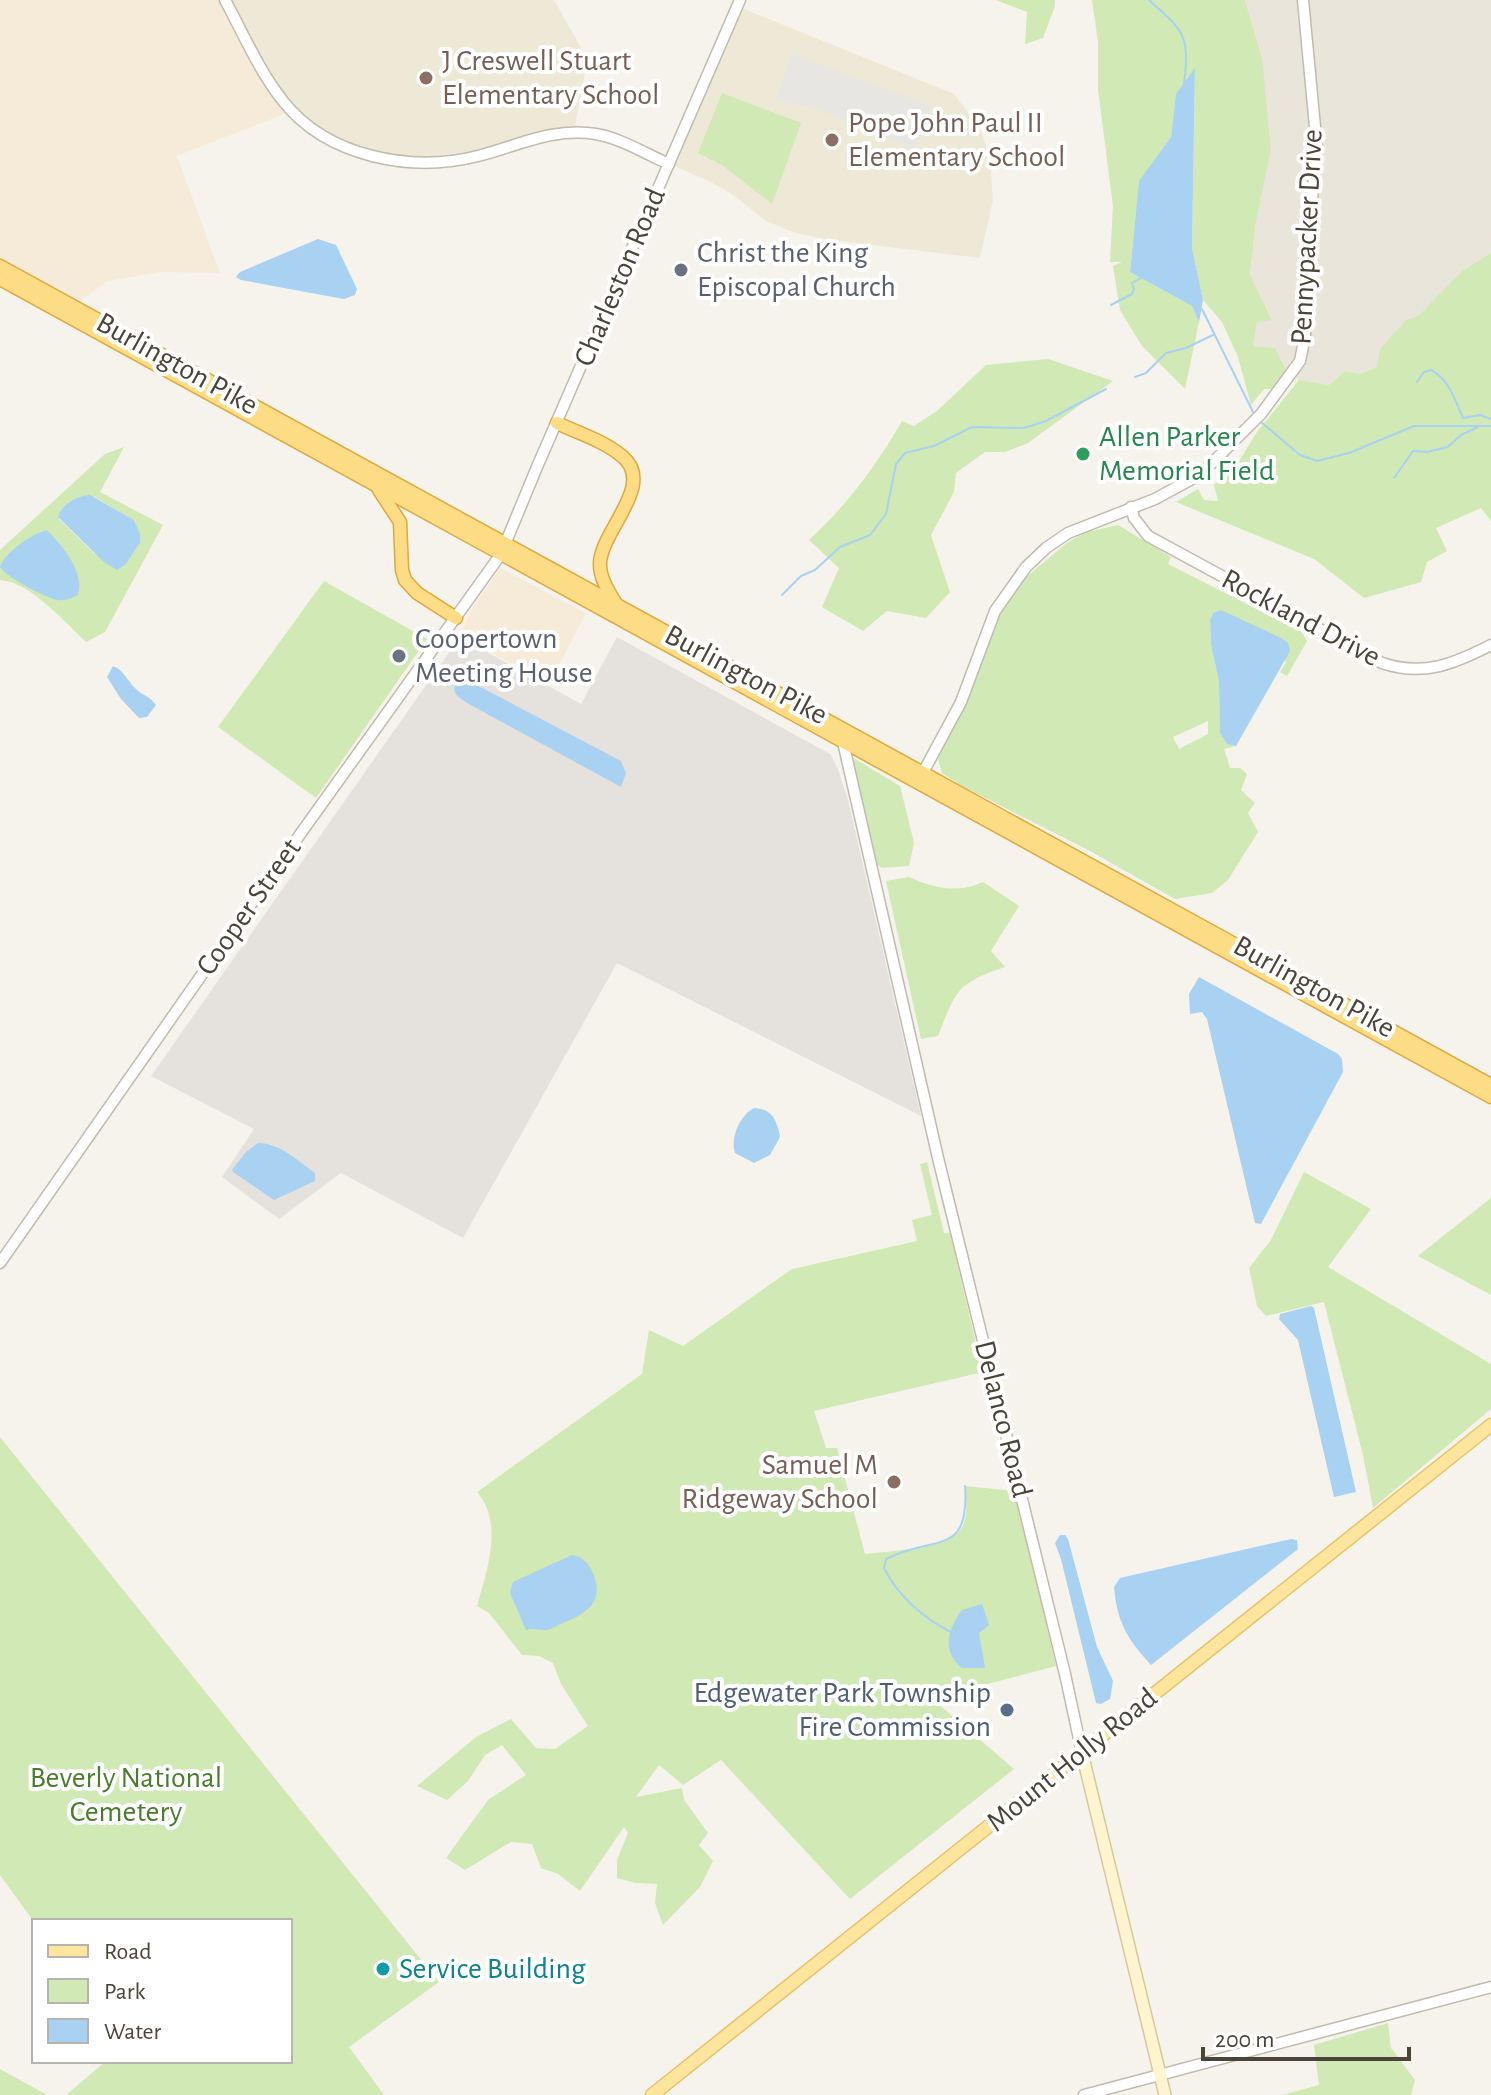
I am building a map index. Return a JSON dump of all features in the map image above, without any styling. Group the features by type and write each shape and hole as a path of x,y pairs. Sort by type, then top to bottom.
{"highway":[{"name":"Burlington Pike","path":"0,266 843,742 921,777 1491,1085"},
{"name":"Burlington Pike","path":"0,279 375,484 616,604 1491,1097"},
{"path":"557,423 622,456 632,469 634,487 606,541 600,564 605,585 616,604"},
{"path":"375,484 400,522 405,580 417,593 456,618"}],"main road":[{"name":"Mount Holly Road","path":"652,2095 1491,1425"},
{"name":"Delanco Road","path":"1082,1753 1165,2095"}],"street":[{"path":"225,0 282,100 316,130 359,152 399,162 435,163 481,156 547,134 574,132 599,134 669,164"},
{"name":"Charleston Road","path":"504,549 740,0"},
{"name":"Pennypacker Drive","path":"921,777 961,702 989,624 1017,577 1046,548 1068,533 1167,493 1201,474 1261,414 1300,361 1305,336 1305,271 1317,148 1303,0"},
{"name":"Rockland Drive","path":"1131,507 1134,518 1148,536 1382,663 1405,669 1430,669 1454,663 1491,645"},
{"name":"Cooper Street","path":"0,1263 504,549"},
{"name":"Delanco Road","path":"843,742 938,1158 1082,1753"},
{"path":"1084,2095 1491,1987"}],"shaded area":[{"path":"0,0 226,0 292,111 177,156 220,273 160,272 108,281 73,306 0,266"},
{"name":"J Creswell Stuart Elementary School","path":"226,0 554,0 580,46 585,73 574,132 495,150 404,162 330,138 292,111"},
{"path":"1245,0 1491,0 1491,253 1462,271 1419,315 1406,320 1377,367 1360,374 1345,371 1329,385 1299,380 1286,370 1275,348 1253,346 1257,322 1272,319 1250,276 1256,221 1262,58"},
{"name":"Pope John Paul II Elementary School","path":"737,6 954,94 980,128 990,158 993,200 980,258 796,233 766,221 735,196 709,181 669,164"},
{"path":"792,54 931,106 915,149 818,109 776,100"},
{"path":"500,568 586,613 549,685 460,635 474,606"},
{"path":"460,637 581,704 617,637 830,754 848,800 921,1116 617,963 463,1238 341,1173 279,1219 222,1177 254,1129 151,1076"}],"green space":[{"path":"996,0 1055,0 1043,38 1025,44 1027,12"},
{"path":"1092,0 1245,0 1262,58 1271,149 1256,221 1250,275 1272,320 1257,322 1253,346 1275,348 1286,370 1274,389 1264,389 1251,405 1238,357 1222,322 1203,300 1192,248 1195,69 1176,95 1171,137 1139,182 1130,272 1192,306 1199,322 1185,389 1142,346 1120,310 1113,266 1122,262 1110,262 1113,206 1098,90 1098,42"},
{"path":"722,93 801,123 772,204 722,165 698,153"},
{"path":"1491,253 1491,521 1481,508 1436,528 1447,551 1427,562 1421,582 1364,598 1314,559 1176,502 1198,489 1204,500 1218,501 1214,485 1236,466 1257,432 1299,380 1329,385 1345,371 1360,374 1377,367 1380,349 1406,320 1419,315 1462,271"},
{"path":"1048,359 1113,381 1028,443 1005,452 985,452 956,473 954,492 931,535 950,592 926,618 887,611 863,631 822,607 839,568 809,540 860,484 902,421 914,426 937,411 986,365"},
{"path":"124,447 100,492 163,525 105,632 86,642 23,587 0,580 0,550 105,454","holes":["85,496 95,497 135,521 140,543 123,567 95,554 59,519 70,501"]},
{"path":"1118,525 1171,557 1168,564 1302,632 1307,641 1287,676 1280,672 1286,662 1221,610 1212,614 1211,645 1219,681 1220,733 1227,744 1236,746 1224,749 1230,768 1240,768 1247,774 1241,790 1255,803 1248,813 1258,832 1228,880 1212,893 1175,899 942,773 938,759 974,683 997,620 1018,584 1068,542 1087,532","holes":["1208,721 1208,734 1179,749 1173,737"]},
{"path":"324,581 427,639 316,798 218,727"},
{"path":"855,759 900,786 914,843 909,866 882,868 875,863 852,761"},
{"path":"909,877 955,889 983,882 1019,906 991,951 1005,967 977,978 960,990 938,1036 921,1039 886,881"},
{"path":"927,1162 944,1233 950,1233 979,1356 979,1373 814,1411 826,1448 837,1448 865,1554 917,1548 954,1536 965,1519 965,1486 1015,1491 1056,1666 946,1695 935,1701 1014,1769 850,1899 721,1760 683,1785 659,1765 636,1797 682,1788 684,1800 708,1833 699,1845 713,1861 700,1887 663,1925 655,1903 657,1884 617,1878 617,1860 628,1833 624,1827 580,1891 558,1874 541,1868 532,1844 511,1842 465,1870 446,1858 488,1800 526,1775 502,1745 485,1755 468,1781 447,1800 417,1786 476,1737 511,1719 536,1748 555,1749 588,1726 561,1684 553,1663 539,1656 522,1655 489,1613 477,1606 489,1563 492,1532 485,1504 477,1492 642,1374 649,1330 683,1346 792,1269 917,1241 912,1220 932,1215 920,1164"},
{"path":"1304,1172 1371,1209 1328,1267 1491,1364 1491,1409 1373,1508 1363,1455 1324,1302 1266,1316 1257,1306 1249,1268 1271,1240"},
{"path":"1491,1198 1491,1295 1418,1256"},
{"name":"Beverly National Cemetery","path":"0,1437 439,1982 349,2047 384,2095 66,2095 104,2063 292,2063 292,1919 32,1919 0,1875"},
{"path":"1388,2023 1391,2048 1415,2080 1411,2095 1282,2095 1319,2085 1314,2045"},
{"path":"0,2069 47,2095 0,2095"}],"water":[{"path":"1195,68 1192,248 1203,300 1199,322 1192,306 1130,272 1139,181 1171,137 1176,94"},
{"path":"318,239 336,245 357,289 355,295 344,299 236,277 240,272"},
{"path":"90,495 134,520 140,534 140,543 125,565 117,570 104,562 58,517 70,502"},
{"path":"47,530 66,552 78,578 78,595 68,599 58,600 36,591 0,567 7,555 20,544"},
{"path":"1221,610 1281,638 1288,643 1290,651 1236,746 1227,744 1220,733 1219,681 1211,645 1210,620 1213,613"},
{"path":"113,666 156,705 147,717 139,718 121,699 107,677"},
{"path":"467,680 621,761 626,773 621,787 463,700 454,690 457,683"},
{"path":"1199,977 1342,1059 1343,1072 1261,1224 1255,1223 1207,1019 1202,1012 1190,1014 1189,994"},
{"path":"754,1108 773,1116 780,1137 770,1155 754,1163 735,1153 734,1147 735,1134 741,1121"},
{"path":"258,1143 274,1146 288,1154 315,1173 315,1181 274,1200 232,1170 246,1152"},
{"path":"1311,1306 1314,1308 1356,1492 1334,1497 1298,1340 1279,1319 1280,1314"},
{"path":"1060,1535 1068,1539 1097,1647 1113,1681 1110,1699 1101,1704 1096,1703 1055,1543"},
{"path":"1297,1540 1298,1549 1151,1665 1130,1638 1115,1599 1114,1587 1120,1578"},
{"path":"572,1555 583,1560 592,1572 596,1585 594,1600 579,1616 552,1628 526,1630 510,1593 513,1582"},
{"path":"982,1604 989,1625 979,1633 985,1668 962,1668 951,1654 950,1632 962,1610"}],"waterway":[{"path":"1149,0 1182,35 1186,55 1184,84"},
{"path":"1111,305 1132,294 1132,283 1141,278"},
{"path":"1202,309 1254,414"},
{"path":"1135,377 1146,373 1166,353 1186,348 1213,335"},
{"path":"1417,382 1424,372 1431,370 1447,385 1463,418 1480,415 1491,419"},
{"path":"782,595 801,576 815,570 840,547 870,535 886,514 896,464 905,453 934,446 972,427 1024,428 1046,421 1106,389"},
{"path":"1261,422 1300,455 1317,461 1349,453 1414,426 1491,426"},
{"path":"1394,478 1413,451 1427,452 1448,447 1461,435 1478,427"},
{"path":"951,1632 912,1605 896,1588 884,1568 886,1559 955,1534 962,1524 965,1486"}],"place":[{"name":"J Creswell Stuart Elementary School","path":"426,78"},
{"name":"Pope John Paul II Elementary School","path":"832,140"},
{"name":"Christ the King Episcopal Church","path":"681,270"},
{"name":"Allen Parker Memorial Field","path":"1083,454"},
{"name":"Coopertown Meeting House","path":"399,656"},
{"name":"Samuel M Ridgeway School","path":"894,1482"},
{"name":"Edgewater Park Township Fire Commission","path":"1007,1710"},
{"name":"Service Building","path":"383,1969"}]}
